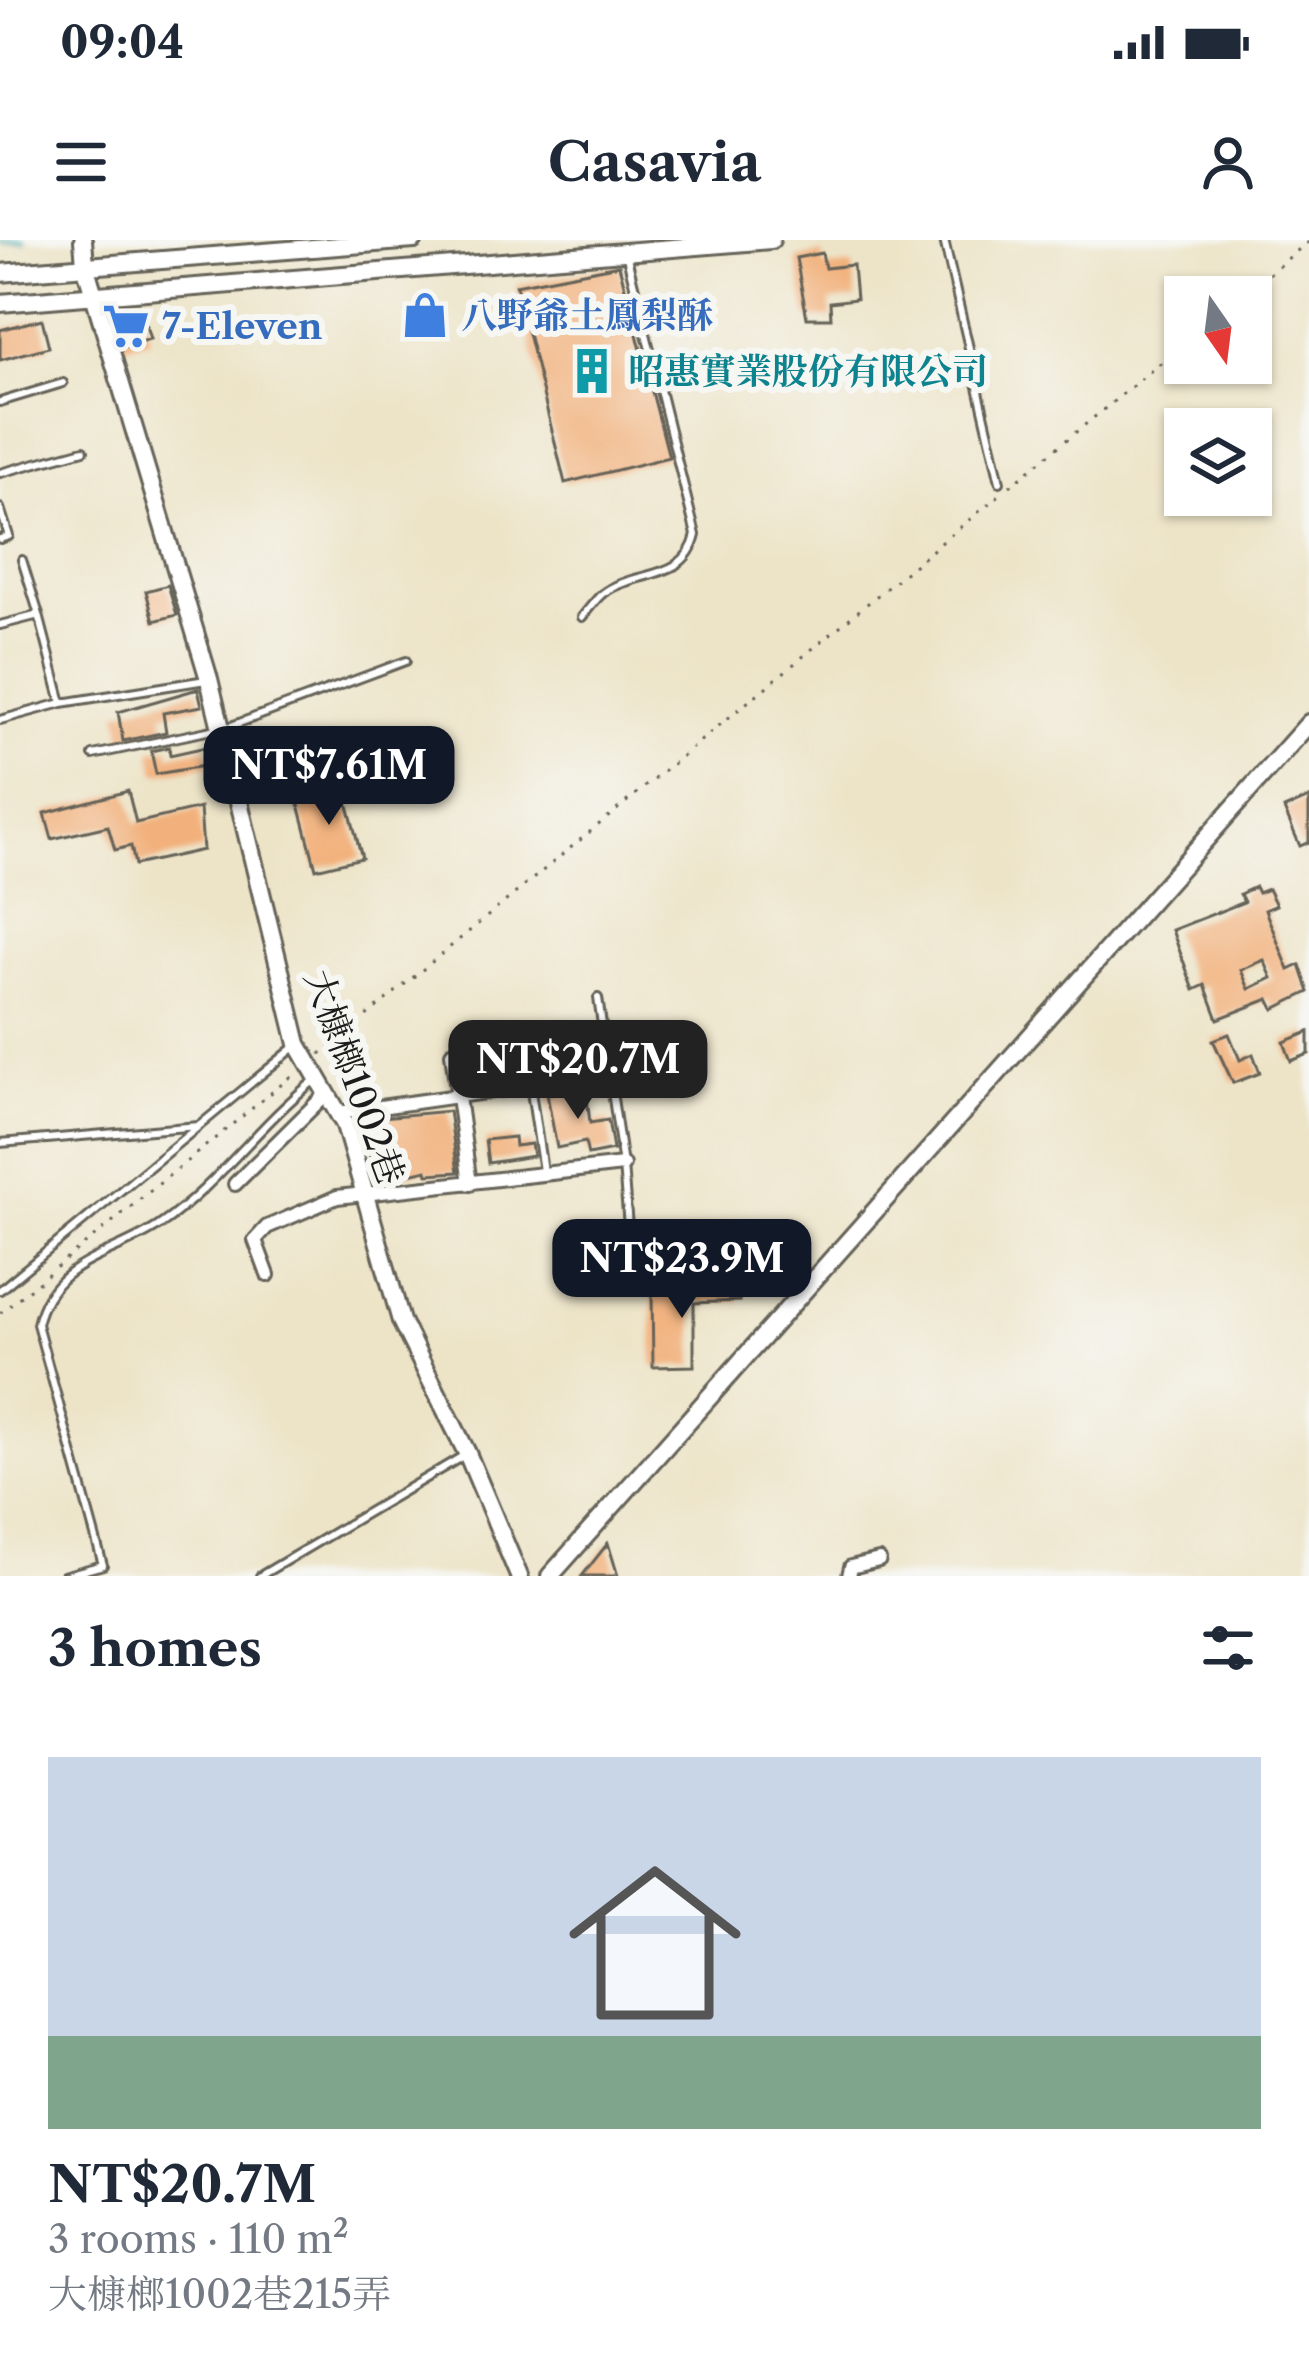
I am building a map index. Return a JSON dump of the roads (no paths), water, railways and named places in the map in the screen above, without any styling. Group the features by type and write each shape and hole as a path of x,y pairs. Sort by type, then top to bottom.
{"main road":[{"name":"大槺榔1002巷","path":"83,240 85,265 209,679 298,1044 338,1113 401,1321 467,1453 519,1576"},
{"path":"0,273 414,240"},
{"path":"0,303 771,240"},
{"path":"550,1576 1309,723"}],"street":[{"path":"452,1053 470,1184"},
{"path":"338,1113 641,1070"},
{"path":"236,1184 318,1077"},
{"path":"268,1275 255,1240 267,1227 337,1197 623,1165"},
{"path":"849,1576 851,1567 879,1560"}],"lane":[{"path":"944,240 1000,482"},
{"path":"582,616 604,592 679,566 692,551 696,535 625,251"},
{"path":"0,402 62,383"},
{"path":"0,473 84,450"},
{"path":"0,508 4,538"},
{"path":"22,560 62,703"},
{"path":"0,625 39,615"},
{"path":"93,755 220,724 231,726 406,662"},
{"path":"0,720 62,703 209,679"},
{"path":"229,761 278,744"},
{"path":"598,998 623,1165 632,1264"},
{"path":"0,1290 298,1044"},
{"path":"524,1045 544,1175"},
{"path":"64,1576 103,1564 37,1324 42,1301 88,1257 166,1220 270,1116 318,1077"},
{"path":"0,1143 202,1126"},
{"path":"260,1576 467,1453"}],"waterway":[{"path":"0,242 24,240"}],"place":[{"name":"八野爺土鳳梨酥","path":"425,315"},
{"name":"7-Eleven","path":"126,326"},
{"name":"昭惠實業股份有限公司","path":"592,371"}]}
